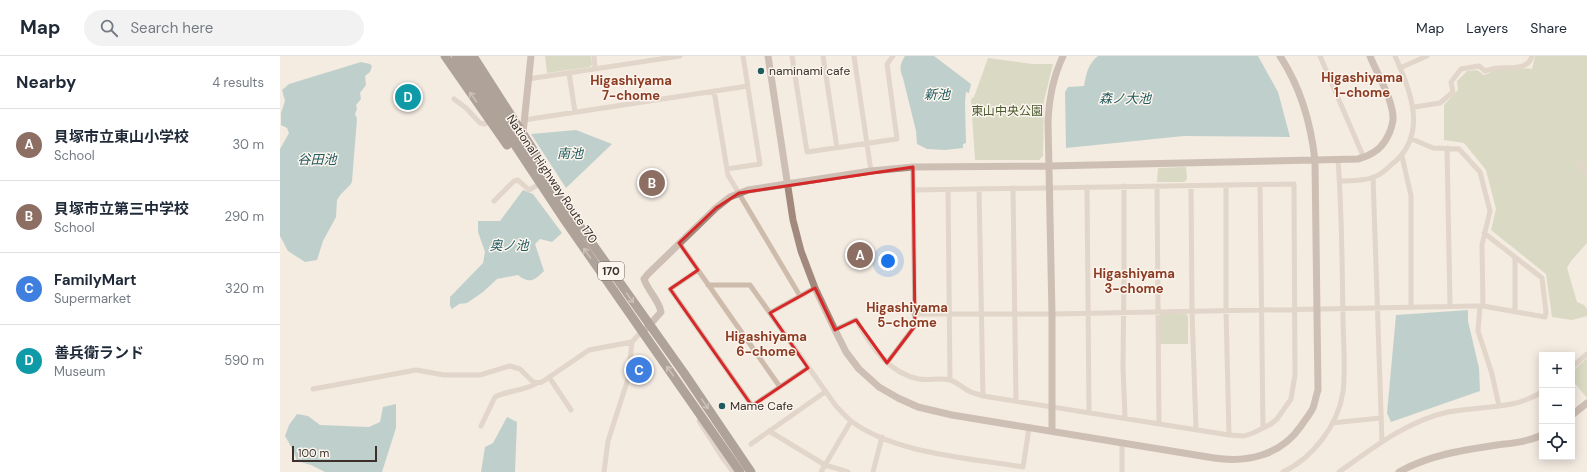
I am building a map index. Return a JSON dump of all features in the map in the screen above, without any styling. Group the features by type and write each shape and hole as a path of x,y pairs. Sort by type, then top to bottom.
{"highway":[{"path":"445,56 536,186 566,222"},
{"name":"National Highway Route 170","path":"456,56 470,72 544,175 751,472"},
{"name":"National Highway Route 170","path":"464,56 470,72 566,222 740,472"},
{"path":"473,56 543,166 544,175"}],"street":[{"path":"523,133 531,56"},
{"path":"594,56 596,69"},
{"path":"528,79 680,56"},
{"path":"727,169 760,164 743,56"},
{"path":"768,56 793,220 801,251 834,330 846,352 859,369 878,387 918,407 1029,428 1234,460 1255,458 1265,455 1288,441 1299,429 1312,409 1318,390 1315,161 1307,112 1295,83 1280,56"},
{"path":"792,56 807,152 897,139 887,64 893,56"},
{"path":"823,56 837,148"},
{"path":"854,56 871,171"},
{"path":"1052,431 1052,314 1048,121 1049,105 1056,72 1063,56"},
{"path":"1320,56 1364,158"},
{"path":"481,426 495,397 533,386 589,350 632,342 661,312 660,305 647,288 644,279 652,268 716,208 739,192 871,171 913,167 1315,161 1364,158 1382,146 1390,132 1393,119 1388,99 1370,56"},
{"path":"1340,182 1373,177 1385,170 1402,156 1412,139 1415,117 1414,107 1395,56"},
{"path":"1400,68 1427,56"},
{"path":"1414,107 1440,102 1453,92 1451,82 1461,69 1479,66 1485,71 1495,68 1516,68 1527,64 1532,56"},
{"path":"569,73 575,112"},
{"path":"524,120 748,86"},
{"path":"714,91 728,175 800,296"},
{"path":"454,99 466,108 480,124 485,124 490,121"},
{"path":"1412,139 1433,148 1459,149 1480,172 1490,212 1484,233 1481,306 1478,331 1492,374 1499,406"},
{"path":"1447,148 1450,306"},
{"path":"1402,156 1411,196 1411,307"},
{"path":"1283,472 1296,465 1313,450 1332,423 1343,392 1343,308 1340,182 1338,160"},
{"path":"1580,164 1587,175"},
{"path":"887,363 915,326 913,167"},
{"path":"1373,177 1376,308 1382,442"},
{"path":"494,201 514,181 518,180 529,190 536,186"},
{"path":"834,330 856,320 871,345 887,363 899,373 911,377 921,379 950,380 972,393 983,396 1229,435 1244,436 1271,424 1282,414 1291,399 1295,375 1296,309 1294,184 913,190"},
{"path":"1226,185 1226,311 1229,435"},
{"path":"1260,185 1260,310 1263,428"},
{"path":"1124,186 1124,313 1122,367 1125,418"},
{"path":"1156,186 1158,424"},
{"path":"1191,186 1192,311 1196,430"},
{"path":"1087,187 1089,412"},
{"path":"1013,188 1016,401"},
{"path":"979,189 983,396"},
{"path":"948,190 950,380"},
{"path":"914,314 1124,313 1481,306 1545,317 1546,312 1542,278 1484,233"},
{"path":"679,242 780,387"},
{"path":"1515,258 1515,312"},
{"path":"698,270 670,290 752,406 808,368"},
{"path":"708,285 750,284 836,406 851,420 882,437 913,449 1023,467 1029,428"},
{"path":"770,313 816,288"},
{"path":"604,472 608,441 628,379 632,342"},
{"path":"1575,364 1587,354"},
{"path":"313,389 416,370 444,375 480,376 510,366 520,369 532,381 537,383"},
{"path":"549,377 571,410"},
{"path":"682,389 685,400 733,472"},
{"path":"751,444 825,392"},
{"path":"1339,472 1400,430 1448,412 1517,404 1539,394"},
{"path":"1575,413 1587,403"},
{"path":"1332,423 1380,418"},
{"path":"821,472 851,420"},
{"path":"769,431 826,465 848,472"},
{"path":"1399,472 1412,465 1445,454 1520,443 1539,436"},
{"path":"872,472 882,437"},
{"path":"1122,443 1122,472"}],"highlighted area":[{"path":"913,167 915,326 887,363 856,320 835,330 815,288 770,313 808,368 752,406 670,289 698,270 679,243 716,208 739,193"}],"green space":[{"path":"545,56 591,56 592,65 589,67 547,73"},
{"path":"1535,56 1587,56 1587,243 1571,261 1567,268 1577,302 1584,305 1587,309 1587,316 1572,320 1552,317 1546,274 1491,230 1496,209 1486,170 1464,143 1444,140 1444,105 1458,90 1457,81 1467,71 1477,70 1484,75 1494,70 1532,69"},
{"name":"東山中央公園","path":"988,58 1032,64 1053,64 1044,101 1043,156 1039,160 975,160 971,99 974,97"},
{"path":"1186,167 1187,179 1184,182 1157,182 1158,168"},
{"path":"1185,313 1188,316 1188,344 1160,344 1160,314"},
{"path":"1587,358 1587,398 1575,384 1575,369"}],"water":[{"name":"新池","path":"905,56 934,56 971,84 969,93 966,92 966,143 963,144 963,148 945,150 927,149 917,144 916,131 901,72 901,64"},
{"name":"森ノ大池","path":"1098,56 1258,56 1278,92 1290,137 1184,136 1066,148 1065,92 1068,87 1084,86 1090,66"},
{"name":"谷田池","path":"361,62 372,66 370,72 365,76 366,85 360,93 361,99 356,105 357,109 355,114 357,119 352,181 337,200 336,217 323,241 317,260 305,262 288,251 280,236 280,149 289,133 287,128 281,125 281,113 285,101 282,90 289,84"},
{"name":"南池","path":"576,130 612,144 566,188 531,134"},
{"name":"奥ノ池","path":"523,190 533,194 562,233 552,242 540,239 535,244 544,271 531,280 525,280 518,275 497,279 483,292 467,303 459,304 452,309 450,306 450,297 483,263 485,252 478,232 478,221 500,221"},
{"path":"1468,310 1468,321 1479,368 1480,391 1391,422 1387,413 1396,315"},
{"path":"396,404 396,428 382,472 325,472 311,465 297,461 285,436 289,425 297,414 308,416 320,425 369,427 380,422 383,407"},
{"path":"507,417 517,422 515,472 481,472 485,447 493,443"}],"place":[{"name":"naminami cafe","path":"761,71"},
{"name":"善兵衛ランド","path":"408,97"},
{"name":"貝塚市立第三中学校","path":"652,183"},
{"name":"貝塚市立東山小学校","path":"860,255"},
{"name":"FamilyMart","path":"639,370"},
{"name":"Mame Cafe","path":"722,406"}],"district":[{"name":"Higashiyama 1-chome","path":"1362,84"},
{"name":"Higashiyama 7-chome","path":"631,88"},
{"name":"Higashiyama 3-chome","path":"1134,280"},
{"name":"Higashiyama 5-chome","path":"907,314"},
{"name":"Higashiyama 6-chome","path":"766,344"}]}
